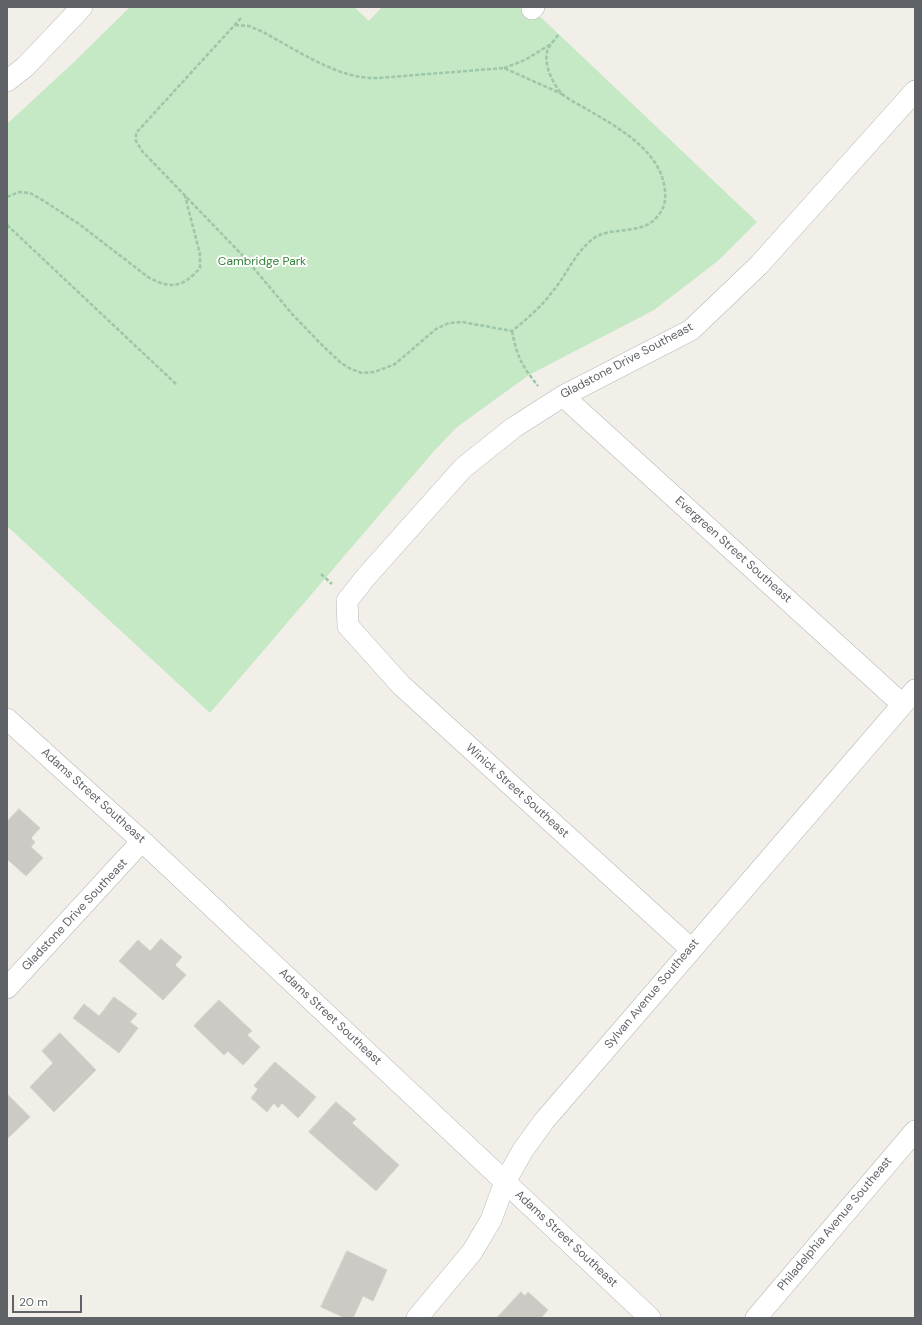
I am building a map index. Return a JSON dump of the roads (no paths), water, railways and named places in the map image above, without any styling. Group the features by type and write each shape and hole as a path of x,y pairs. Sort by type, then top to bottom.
{"street":[{"path":"7,81 25,67 82,7"},
{"name":"Gladstone Drive Southeast","path":"348,626 347,602 365,578 464,468 513,428 557,400 691,330 759,265 915,91"},
{"name":"Evergreen Street Southeast","path":"557,400 909,697"},
{"name":"Winick Street Southeast","path":"348,626 401,685 691,949"},
{"name":"Sylvan Avenue Southeast","path":"417,1318 472,1252 491,1220 505,1182 523,1150 544,1121 909,697"},
{"name":"Adams Street Southeast","path":"7,719 142,841 650,1318"},
{"name":"Gladstone Drive Southeast","path":"7,988 142,841"},
{"name":"Philadelphia Avenue Southeast","path":"756,1318 915,1131"}],"park label":[{"name":"Cambridge Park","path":"262,262"}]}
